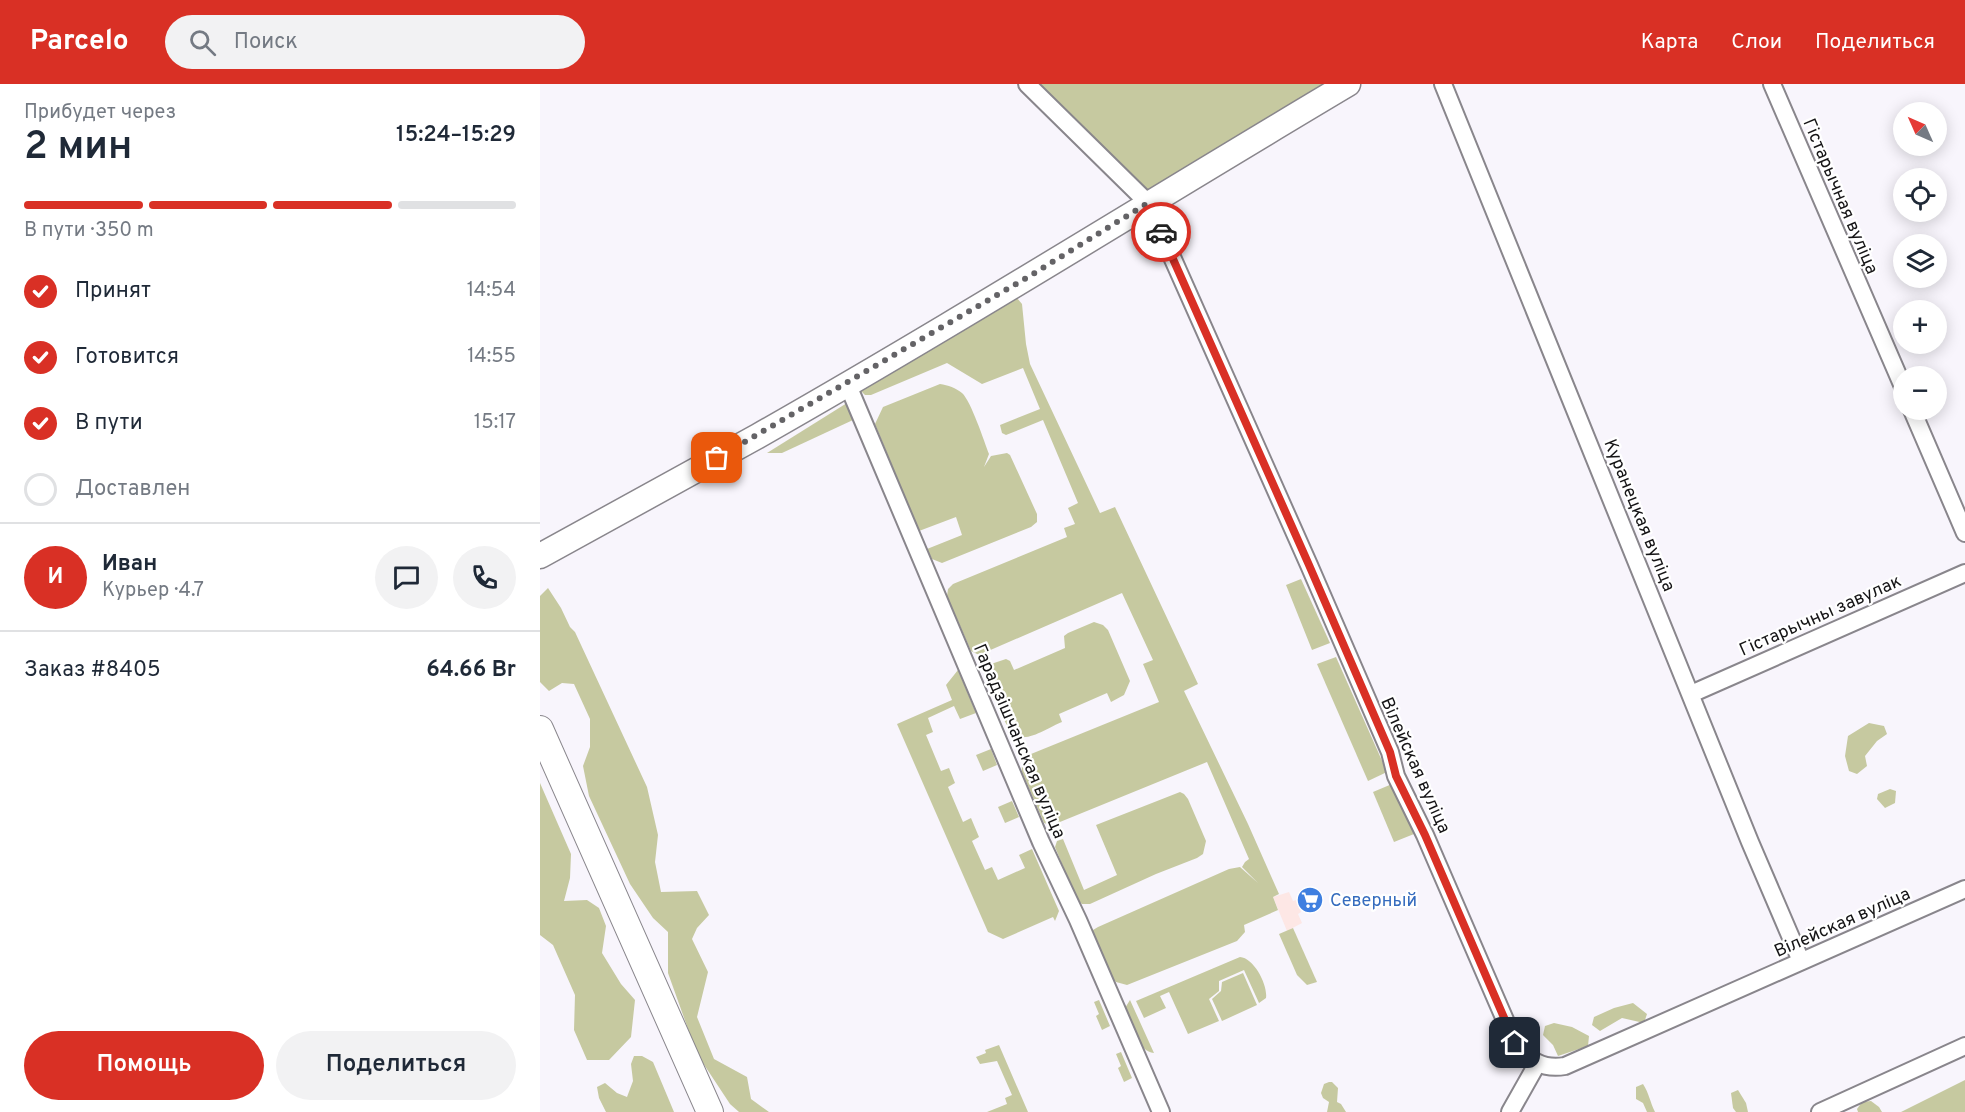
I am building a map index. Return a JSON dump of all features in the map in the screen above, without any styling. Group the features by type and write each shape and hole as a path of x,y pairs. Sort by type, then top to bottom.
{"main road":[{"path":"540,729 710,1112"}],"street":[{"name":"Вілейская вуліца","path":"1027,84 1148,203 1390,752 1396,776 1425,835 1515,1043 1528,1058 1537,1064 1555,1068 1565,1066 1965,890"},
{"path":"540,556 759,435 1028,277 1348,84"},
{"name":"Куранецкая вуліца","path":"1443,84 1750,842 1801,961"},
{"name":"Гістарычная вуліца","path":"1772,84 1894,366"},
{"name":"Гарадзішчанская вуліца","path":"847,383 1041,842 1078,920 1161,1112"},
{"path":"1916,420 1965,532"},
{"name":"Гістарычны завулак","path":"1691,694 1965,573"},
{"path":"1820,1112 1965,1046"},
{"path":"1510,1112 1537,1064"}],"shaded area":[{"path":"1289,892 1293,901 1296,900 1301,912 1298,914 1302,923 1287,931 1273,897"}],"green space":[{"path":"1027,84 1348,84 1148,203"},
{"path":"1009,297 1017,298 1022,304 1030,364 1100,513 1115,507 1198,684 1184,691 1279,894 1273,897 1278,910 1244,925 1245,932 1237,941 1127,985 1116,982 1112,978 1092,935 1093,930 1229,869 1240,867 1258,883 1242,867 1249,859 1207,762 1055,824 1044,823 1022,772 1024,762 1031,754 1159,702 1143,664 1153,660 1122,593 979,655 971,651 947,596 948,589 953,584 1067,537 1064,528 1075,524 1068,508 1078,503 1043,420 1006,435 1002,433 1000,425 1040,409 1023,368 982,384 947,363 871,395 865,395 861,391 860,385"},
{"path":"940,384 960,391 966,397 989,454 984,467 991,456 1007,453 1010,455 1037,514 1037,522 1031,527 942,563 932,559 927,549 962,535 956,517 919,531 875,424 883,407"},
{"path":"847,403 853,420 782,453 767,453"},
{"path":"1301,579 1330,643 1312,650 1286,585"},
{"path":"548,588 575,632 647,787 658,835 655,862 661,892 697,891 709,915 697,928 692,939 708,972 697,1017 714,1059 747,1077 751,1099 769,1112 739,1112 730,1104 697,1054 668,973 668,932 653,918 630,884 589,796 583,766 590,747 590,719 574,684 562,683 549,691 540,682 540,596"},
{"path":"1094,622 1103,625 1108,630 1130,681 1124,695 1111,702 1107,693 1059,714 1062,722 1042,732 1026,737 1015,735 1005,722 997,704 987,674 988,667 1006,659 1010,661 1014,670 1065,648 1064,636"},
{"path":"1336,657 1387,772 1368,781 1317,664"},
{"path":"958,670 976,713 960,719 954,706 928,718 933,732 926,735 941,771 949,768 955,783 948,787 963,822 971,818 979,837 972,841 985,870 992,867 998,880 1025,868 1019,855 1032,849 1059,911 1055,921 1053,917 1003,939 988,932 897,724 952,700 946,685"},
{"path":"1869,723 1884,726 1887,734 1877,741 1865,756 1867,766 1857,774 1849,771 1845,756 1848,736"},
{"path":"991,749 997,765 983,771 976,755"},
{"path":"540,783 571,854 570,878 564,901 587,900 599,908 606,926 602,953 621,984 635,1000 631,1037 609,1060 587,1060 574,1030 575,995 553,945 540,935"},
{"path":"1392,784 1414,834 1394,842 1373,792"},
{"path":"1890,789 1896,791 1895,803 1885,808 1877,799 1878,794"},
{"path":"1180,792 1188,799 1206,841 1203,854 1090,904 1082,904 1077,900 1055,847 1057,841 1063,839 1084,890 1117,875 1096,825"},
{"path":"1012,801 1019,817 1005,823 998,807"},
{"path":"1293,928 1317,982 1307,985 1297,975 1279,934"},
{"path":"1240,957 1255,967 1265,986 1266,998 1259,1003 1244,970 1219,981 1219,991 1209,999 1219,1021 1188,1034 1169,992 1160,996 1166,1008 1144,1018 1136,1001"},
{"path":"1243,973 1257,1005 1222,1021 1212,999 1221,991 1222,982"},
{"path":"1099,1000 1110,1026 1102,1030 1096,1016 1099,1014 1094,1002"},
{"path":"1130,1000 1154,1053 1138,1042 1125,1008"},
{"path":"1633,1003 1647,1014 1644,1023 1622,1018 1600,1031 1592,1025 1594,1017"},
{"path":"1554,1023 1572,1027 1589,1036 1588,1046 1558,1056 1553,1045 1543,1035 1545,1026"},
{"path":"999,1045 1028,1112 987,1112 1007,1104 1005,1098 1012,1095 997,1061 980,1064 976,1057 986,1053 985,1050"},
{"path":"1121,1052 1132,1078 1124,1082 1118,1068 1121,1066 1116,1054"},
{"path":"634,1056 642,1056 653,1062 674,1112 606,1112 599,1098 597,1087 605,1083 617,1093 627,1097 633,1081 631,1064"},
{"path":"1965,1080 1965,1112 1901,1112"},
{"path":"1329,1082 1338,1088 1337,1102 1346,1112 1327,1112 1329,1102 1323,1098 1321,1093 1324,1084"},
{"path":"1643,1084 1655,1112 1647,1112 1643,1103 1636,1099 1636,1087"},
{"path":"1738,1090 1746,1103 1748,1112 1736,1112 1733,1108 1731,1093"},
{"path":"1871,1101 1882,1112 1858,1112 1857,1109 1862,1102"}],"way so far":[{"path":"717,458 1028,277 1148,203 1161,232"}],"place":[{"name":"Северный","path":"1310,900"}],"route":[{"path":"1161,232 1309,565 1390,752 1396,776 1425,835 1515,1043"}]}
